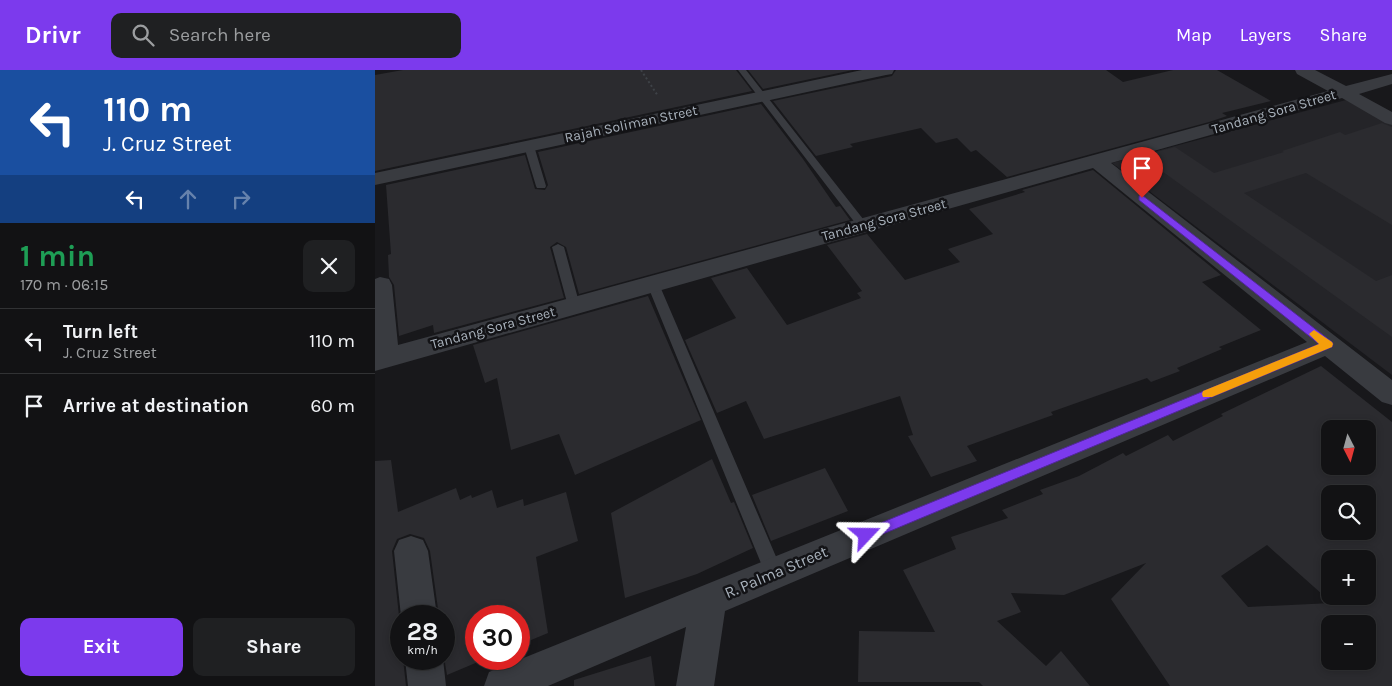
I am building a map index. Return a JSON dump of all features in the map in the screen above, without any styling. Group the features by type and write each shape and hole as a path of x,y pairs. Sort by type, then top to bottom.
{"street":[{"name":"Rajah Soliman Street","path":"375,178 886,70"},
{"path":"1303,70 1392,119"},
{"name":"Tandang Sora Street","path":"380,360 1392,79"},
{"path":"1096,162 1392,395"},
{"path":"380,285 380,360"},
{"name":"R. Palma Street","path":"503,686 1328,344"},
{"path":"411,551 418,605"},
{"path":"695,686 709,600"},
{"path":"425,670 427,686"}],"lane":[{"path":"742,70 863,226"},
{"path":"529,146 541,186"},
{"path":"558,247 575,306"},
{"path":"653,284 774,573"}],"path":[{"path":"641,70 670,116"}],"shaded area":[{"path":"1346,100 1392,125 1392,375 1112,163"}],"building":[{"path":"403,70 736,70 752,91 375,171 375,75"},
{"path":"748,70 853,70 763,89"},
{"path":"896,70 1106,70 1123,82 1173,70 1217,70 1271,101 1222,113 1227,116 1209,122 1007,177 976,150 971,152 957,138 936,143 921,128 850,144 853,147 816,156 773,101 892,76"},
{"path":"761,104 803,159 836,207 840,206 850,220 579,294 566,247 557,242 550,247 564,298 434,333 433,325 399,336 394,285 389,277 388,255 391,254 386,185 525,155 535,189 545,190 548,185 538,152"},
{"path":"1382,123 1392,127 1392,225 1306,173 1244,193 1376,281 1392,275 1392,337 1141,156 1175,147 1214,173 1284,152 1282,151 1340,132 1345,135"},
{"path":"1093,170 1221,275 1202,282 1261,330 1219,347 1222,349 1177,368 1180,371 1151,382 1147,378 1051,412 1053,415 967,446 977,461 931,477 908,436 913,435 900,396 764,439 746,401 717,413 685,340 736,318 711,278 747,268 787,325 861,298 857,293 862,291 827,245 867,234 905,280 960,262 948,249 993,234 969,209 1025,192 1022,190"},
{"path":"648,296 701,420 575,475 559,434 511,450 497,378 485,383 473,345"},
{"path":"1321,366 1392,422 1392,686 1170,686 1111,599 1146,563 1064,595 1011,593 1021,612 997,621 1046,666 1061,651 1090,686 983,686 979,682 858,682 859,631 935,632 903,570 956,549 951,537 1008,518 1002,510 1043,494 1040,490 1079,476 1123,453 1126,456 1168,435 1173,441 1223,416 1221,414","holes":["1267,545 1321,593 1321,550 1376,550 1376,605 1321,604 1248,607 1221,576"]},
{"path":"712,459 731,503 734,502 753,548 697,574 625,598 611,513"},
{"path":"391,460 398,512 456,488 460,500 471,495 472,498 492,490 497,508 523,499 524,506 566,492 578,541 536,557 548,633 530,640 530,605 465,605 465,667 447,675 446,670 455,670 455,605 437,605 430,551 424,538 410,534 397,539 392,551 398,605 390,605 390,670 404,670 406,686 375,686 375,461"},
{"path":"825,468 848,511 771,541 752,495"},
{"path":"651,656 655,686 574,686 574,680"}],"slow traffic":[{"path":"1207,394 1328,344 1314,334"}],"route":[{"path":"866,535 1328,344 1142,198"}]}
